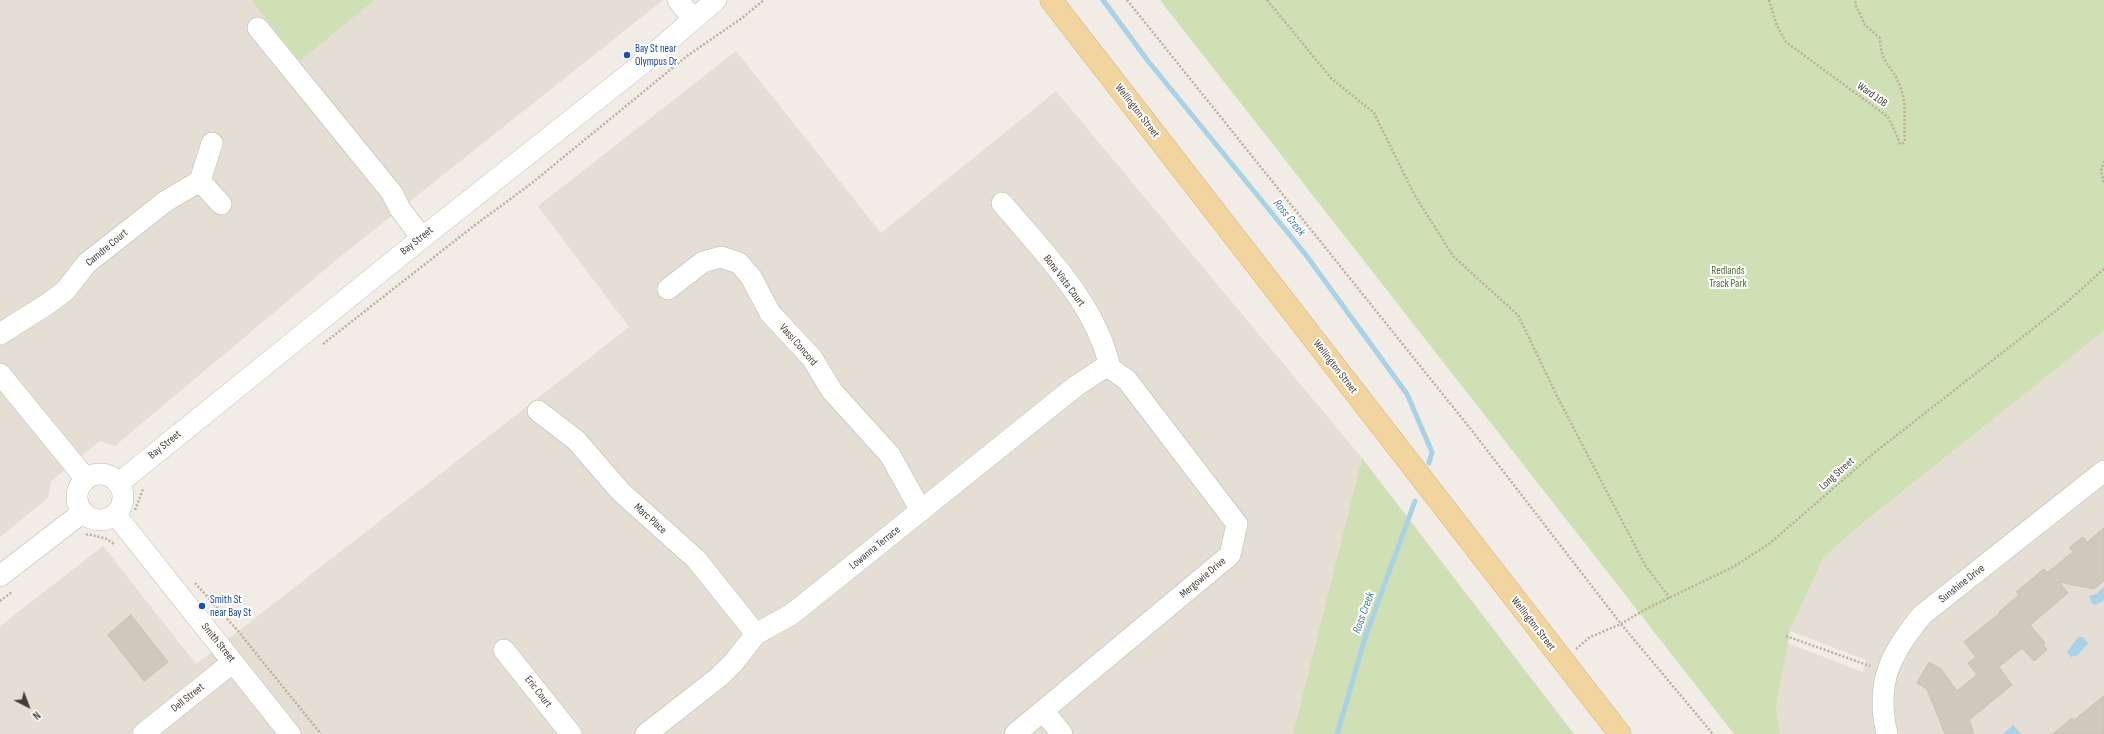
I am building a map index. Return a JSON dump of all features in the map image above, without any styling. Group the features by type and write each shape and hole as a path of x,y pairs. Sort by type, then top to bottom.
{"main road":[{"name":"Wellington Street","path":"1052,0 1620,734"}],"street":[{"path":"678,0 693,19"},
{"name":"Bay Street","path":"119,483 422,238 638,67 716,0"},
{"path":"258,28 392,193 400,209 422,238"},
{"path":"212,143 200,181 221,204"},
{"name":"Camdre Court","path":"0,334 65,291 87,263 166,201 200,181"},
{"name":"Bona Vista Court","path":"1002,203 1070,286 1100,335 1110,368"},
{"name":"Vassi Concord","path":"668,289 702,262 721,257 739,263 751,277 770,313 812,358 832,391 845,408 877,439 890,455 921,511"},
{"name":"Lowanna Terrace","path":"646,734 719,677 734,662 756,634 792,614 1076,386 1102,369 1110,368"},
{"name":"Mergowie Drive","path":"1016,734 1230,556 1237,524 1127,380 1110,368"},
{"path":"0,374 86,479"},
{"name":"Marc Place","path":"538,411 576,440 620,492 696,560 756,634"},
{"name":"Sunshine Drive","path":"1887,734 1882,713 1887,672 1901,640 1922,615 2104,472"},
{"path":"100,474 113,478 119,483 123,499 119,510 115,514 104,520 98,520 83,512 79,506 78,495 82,483 86,479 100,474"},
{"path":"0,576 83,512"},
{"name":"Smith Street","path":"115,514 290,734"},
{"name":"Eric Court","path":"504,650 571,734"},
{"name":"Dell Street","path":"143,734 233,662"},
{"path":"1044,712 1062,734"}],"path":[{"path":"322,345 475,225 532,183 687,56 742,18 764,0"},
{"path":"1127,0 1473,432 1621,624 1713,734"},
{"path":"1267,0 1331,78 1374,112 1414,194 1453,256 1518,315 1558,398 1645,565 1670,598"},
{"name":"Ward 10B","path":"1769,0 1777,26 1786,42 1888,117 1899,143 1902,144 1904,141 1906,113 1900,85 1880,52 1880,38 1865,25 1855,4 1856,0"},
{"path":"2104,161 2101,170 2104,183"},
{"name":"Long Street","path":"1562,660 1590,637 1621,624 1732,567 1769,544 1874,453 2067,302 2104,269"},
{"path":"83,537 88,534 106,539 114,544 143,521 135,510 142,489 148,484"},
{"path":"190,578 238,631 321,734"},
{"path":"0,601 18,587"},
{"path":"1786,636 1887,672"}],"shaded area":[{"path":"0,0 251,0 300,60 373,0 663,0 340,257 115,446 100,441 51,481 48,498 0,537"},
{"path":"736,51 881,233 1056,91 1362,458 1293,734 0,734 0,626 103,546 196,664 629,327 538,206"},
{"path":"2104,331 2104,734 1780,734 1776,707 1787,643 1863,672 1866,660 1790,631 1823,558 1859,526"}],"green space":[{"path":"251,0 373,0 373,1 300,61"},
{"name":"Redlands Track Park","path":"1160,0 2104,0 2104,331 1859,526 1823,558 1790,631 1776,707 1780,734 1734,734"},
{"path":"1362,458 1574,734 1293,734"}],"water":[{"path":"2104,587 2104,600 2095,605 2092,603 2089,596 2096,594"},
{"path":"2078,637 2083,637 2088,643 2078,655 2071,657 2067,652"},
{"path":"2013,725 2021,734 2003,734"}],"building":[{"path":"2104,528 2104,581 2094,589 2059,582 2068,593 2030,625 2045,643 2043,644 2047,650 2034,661 2022,648 1999,667 2012,685 1969,720 1974,734 1945,734 1927,689 1917,683 1929,662 1941,669 1957,691 1977,675 1968,663 1976,657 1964,642 2000,613 1999,612 2019,595 2016,592 2044,569 2047,573 2073,552 2069,548 2083,537 2087,542"},
{"path":"131,615 168,662 144,681 108,635"},
{"path":"2104,696 2104,734 2053,734 2072,718 2074,720"}],"waterway":[{"name":"Ross Creek","path":"1103,0 1148,61 1306,255 1407,394 1432,452 1429,463"},
{"name":"Ross Creek","path":"1337,734 1366,635 1415,501"}],"place":[{"name":"Bay St near Olympus Dr","path":"627,55"},
{"name":"Smith St near Bay St","path":"202,606"}]}
